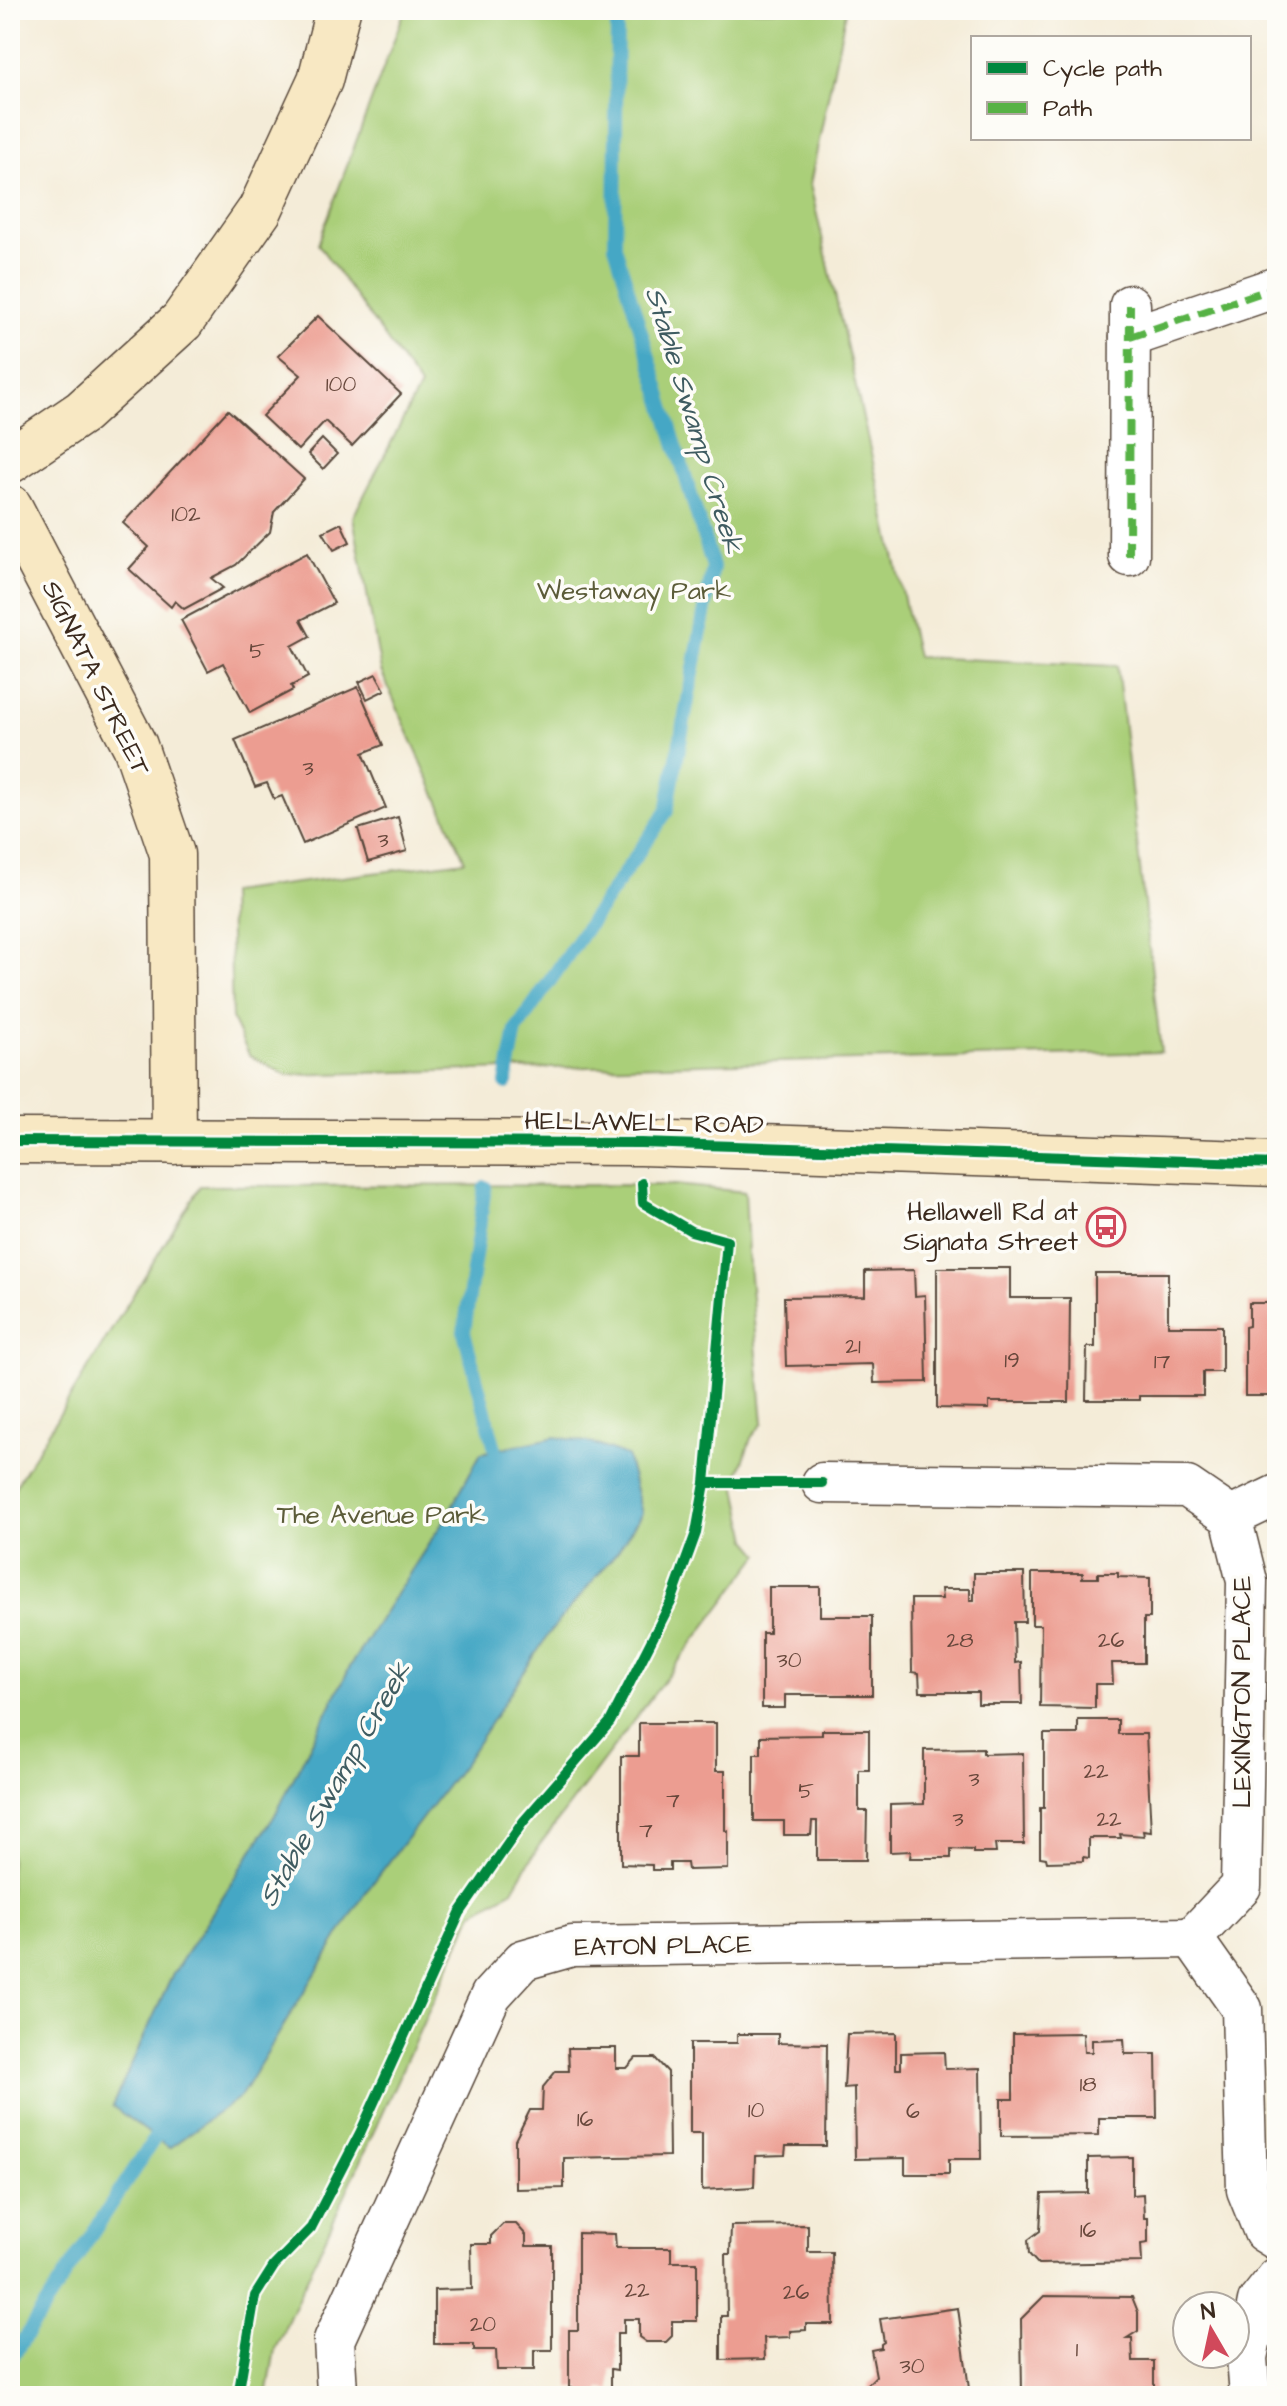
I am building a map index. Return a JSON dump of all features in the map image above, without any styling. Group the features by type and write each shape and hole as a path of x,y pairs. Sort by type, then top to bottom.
{"street":[{"path":"10,461 82,412 182,321 260,210 320,80 338,10"},
{"path":"1129,556 1130,321 1277,287"},
{"name":"SIGNATA STREET","path":"10,507 135,746 172,854 174,1142"},
{"name":"HELLAWELL ROAD","path":"10,1141 641,1143 1277,1164"},
{"path":"822,1483 1187,1487 1231,1517 1277,1495"},
{"name":"LEXINGTON PLACE","path":"1192,1938 1241,1886 1247,1581 1231,1517"},
{"path":"1192,1938 1242,2009 1247,2190 1264,2232 1277,2240"},
{"name":"EATON PLACE","path":"339,2396 334,2340 491,1995 523,1960 572,1946 1192,1938"},
{"path":"1250,2396 1247,2358 1258,2302 1277,2278"}],"green space":[{"name":"Westaway Park","path":"405,10 846,10 810,184 917,657 1117,666 1161,1052 286,1075 249,1055 232,1019 229,892 465,861 381,671 353,517 420,386 318,244"},
{"name":"The Avenue Park","path":"675,1185 745,1192 763,1423 751,1438 736,1483 748,1540 760,1554 538,1847 513,1890 473,1913 275,2349 268,2391 270,2396 10,2396 10,1495 200,1186"}],"water":[{"path":"556,1437 592,1443 627,1456 642,1513 617,1552 550,1632 467,1759 363,1896 240,2097 169,2148 112,2106 173,1974 275,1815 353,1661 446,1517 481,1453"}],"building":[{"path":"318,316 401,394 352,446 325,421 298,450 262,416 301,375 278,356"},
{"path":"228,410 304,479 274,512 270,532 236,565 211,578 223,588 184,609 175,601 171,607 129,569 149,547 123,523"},
{"path":"322,439 337,454 323,469 308,454"},
{"path":"341,523 350,542 334,550 323,532"},
{"path":"307,553 334,603 301,620 310,636 292,646 308,677 291,686 293,690 250,713 223,663 208,671 181,620"},
{"path":"376,674 385,690 367,699 359,682"},
{"path":"358,687 383,745 363,753 386,808 303,844 282,796 274,799 267,783 255,787 235,740"},
{"path":"398,817 407,851 368,862 358,829"},
{"path":"937,1268 1010,1268 1010,1298 1070,1298 1069,1402 989,1402 989,1409 937,1408"},
{"path":"914,1270 915,1296 925,1295 927,1382 874,1383 873,1364 786,1366 784,1297 865,1296 865,1271"},
{"path":"1095,1273 1168,1273 1168,1326 1222,1326 1222,1372 1203,1372 1203,1396 1086,1400 1087,1347 1095,1347"},
{"path":"1249,1303 1277,1303 1277,1396 1245,1396 1245,1327 1249,1326"},
{"path":"974,1573 1024,1573 1025,1622 1014,1622 1015,1663 1021,1662 1022,1704 978,1704 978,1692 920,1692 919,1673 912,1672 911,1599 942,1599 941,1589 970,1589 970,1600 974,1600"},
{"path":"1032,1573 1083,1573 1082,1578 1098,1578 1098,1573 1118,1573 1118,1577 1150,1578 1150,1618 1144,1618 1144,1663 1112,1663 1113,1684 1095,1684 1095,1708 1040,1707 1041,1625 1032,1625"},
{"path":"769,1587 820,1587 820,1616 872,1616 872,1695 785,1695 785,1708 762,1708 762,1633 769,1633"},
{"path":"1078,1720 1118,1720 1118,1734 1146,1734 1151,1832 1143,1831 1144,1836 1120,1834 1121,1838 1089,1838 1089,1858 1083,1857 1083,1861 1047,1862 1046,1858 1040,1857 1040,1808 1044,1808 1044,1734 1078,1734"},
{"path":"639,1723 716,1723 716,1771 725,1771 728,1869 688,1870 687,1863 670,1863 670,1870 652,1870 652,1865 621,1864 621,1756 639,1756"},
{"path":"822,1730 869,1730 869,1770 859,1770 859,1811 867,1811 866,1860 817,1860 817,1821 812,1821 811,1835 784,1835 784,1821 754,1821 754,1754 761,1754 761,1736 822,1735"},
{"path":"983,1749 983,1754 1023,1753 1024,1844 995,1844 996,1853 951,1849 951,1858 910,1858 911,1851 890,1852 890,1805 924,1804 924,1750"},
{"path":"896,2033 896,2069 901,2069 901,2053 944,2052 945,2069 980,2068 981,2159 949,2159 949,2174 905,2174 905,2158 855,2159 854,2087 844,2088 847,2034"},
{"path":"1083,2033 1084,2052 1092,2052 1092,2040 1124,2039 1125,2054 1156,2054 1157,2118 1099,2118 1099,2135 1001,2136 1001,2099 1013,2099 1013,2034"},
{"path":"737,2034 778,2034 778,2043 827,2044 826,2146 786,2146 785,2155 755,2156 754,2187 702,2190 702,2133 690,2133 690,2043 737,2043"},
{"path":"568,2048 616,2048 616,2068 627,2068 636,2058 655,2058 668,2072 669,2156 564,2158 564,2188 515,2189 515,2140 530,2110 542,2110 543,2087 556,2071 569,2071"},
{"path":"1132,2157 1132,2195 1143,2194 1144,2218 1148,2218 1148,2243 1141,2244 1142,2262 1038,2264 1029,2254 1028,2240 1040,2231 1042,2194 1088,2193 1088,2158"},
{"path":"503,2224 516,2224 526,2235 526,2246 552,2246 552,2350 534,2350 534,2370 497,2370 496,2350 474,2350 474,2344 434,2344 434,2290 472,2289 471,2244 491,2244 491,2236"},
{"path":"808,2225 808,2252 832,2252 833,2324 806,2324 806,2330 790,2331 790,2337 764,2338 765,2359 721,2360 721,2316 727,2316 726,2254 730,2254 731,2226"},
{"path":"578,2233 615,2234 616,2248 671,2248 671,2262 697,2262 697,2321 672,2321 672,2336 666,2342 646,2342 639,2337 639,2319 624,2319 624,2333 617,2333 617,2370 611,2369 611,2390 600,2389 600,2393 581,2393 581,2388 569,2388 569,2330 578,2330"},
{"path":"1044,2296 1132,2297 1138,2312 1138,2331 1127,2338 1132,2338 1133,2361 1154,2361 1154,2396 1022,2396 1021,2319"},
{"path":"958,2308 970,2396 869,2396 868,2384 876,2376 871,2350 881,2348 884,2342 880,2319"}],"waterway":[{"name":"Stable Swamp Creek","path":"506,1083 516,1030 667,811 713,567 615,246 617,10"},
{"name":"Stable Swamp Creek","path":"485,1187 464,1332 500,1467"},
{"name":"Stable Swamp Creek","path":"10,2360 165,2122"}],"marked path":[{"path":"1130,337 1277,287"},
{"path":"1129,556 1130,305"}],"cycle path":[{"path":"10,1141 641,1143 1277,1164"},
{"path":"238,2396 255,2296 274,2266 311,2228 361,2131 460,1913 523,1822 610,1722 671,1602 696,1533 705,1483 727,1241 691,1231 643,1203 642,1183"},
{"path":"705,1483 822,1483"}],"place":[{"name":"Hellawell Rd at Signata Street","path":"1106,1227"}]}
